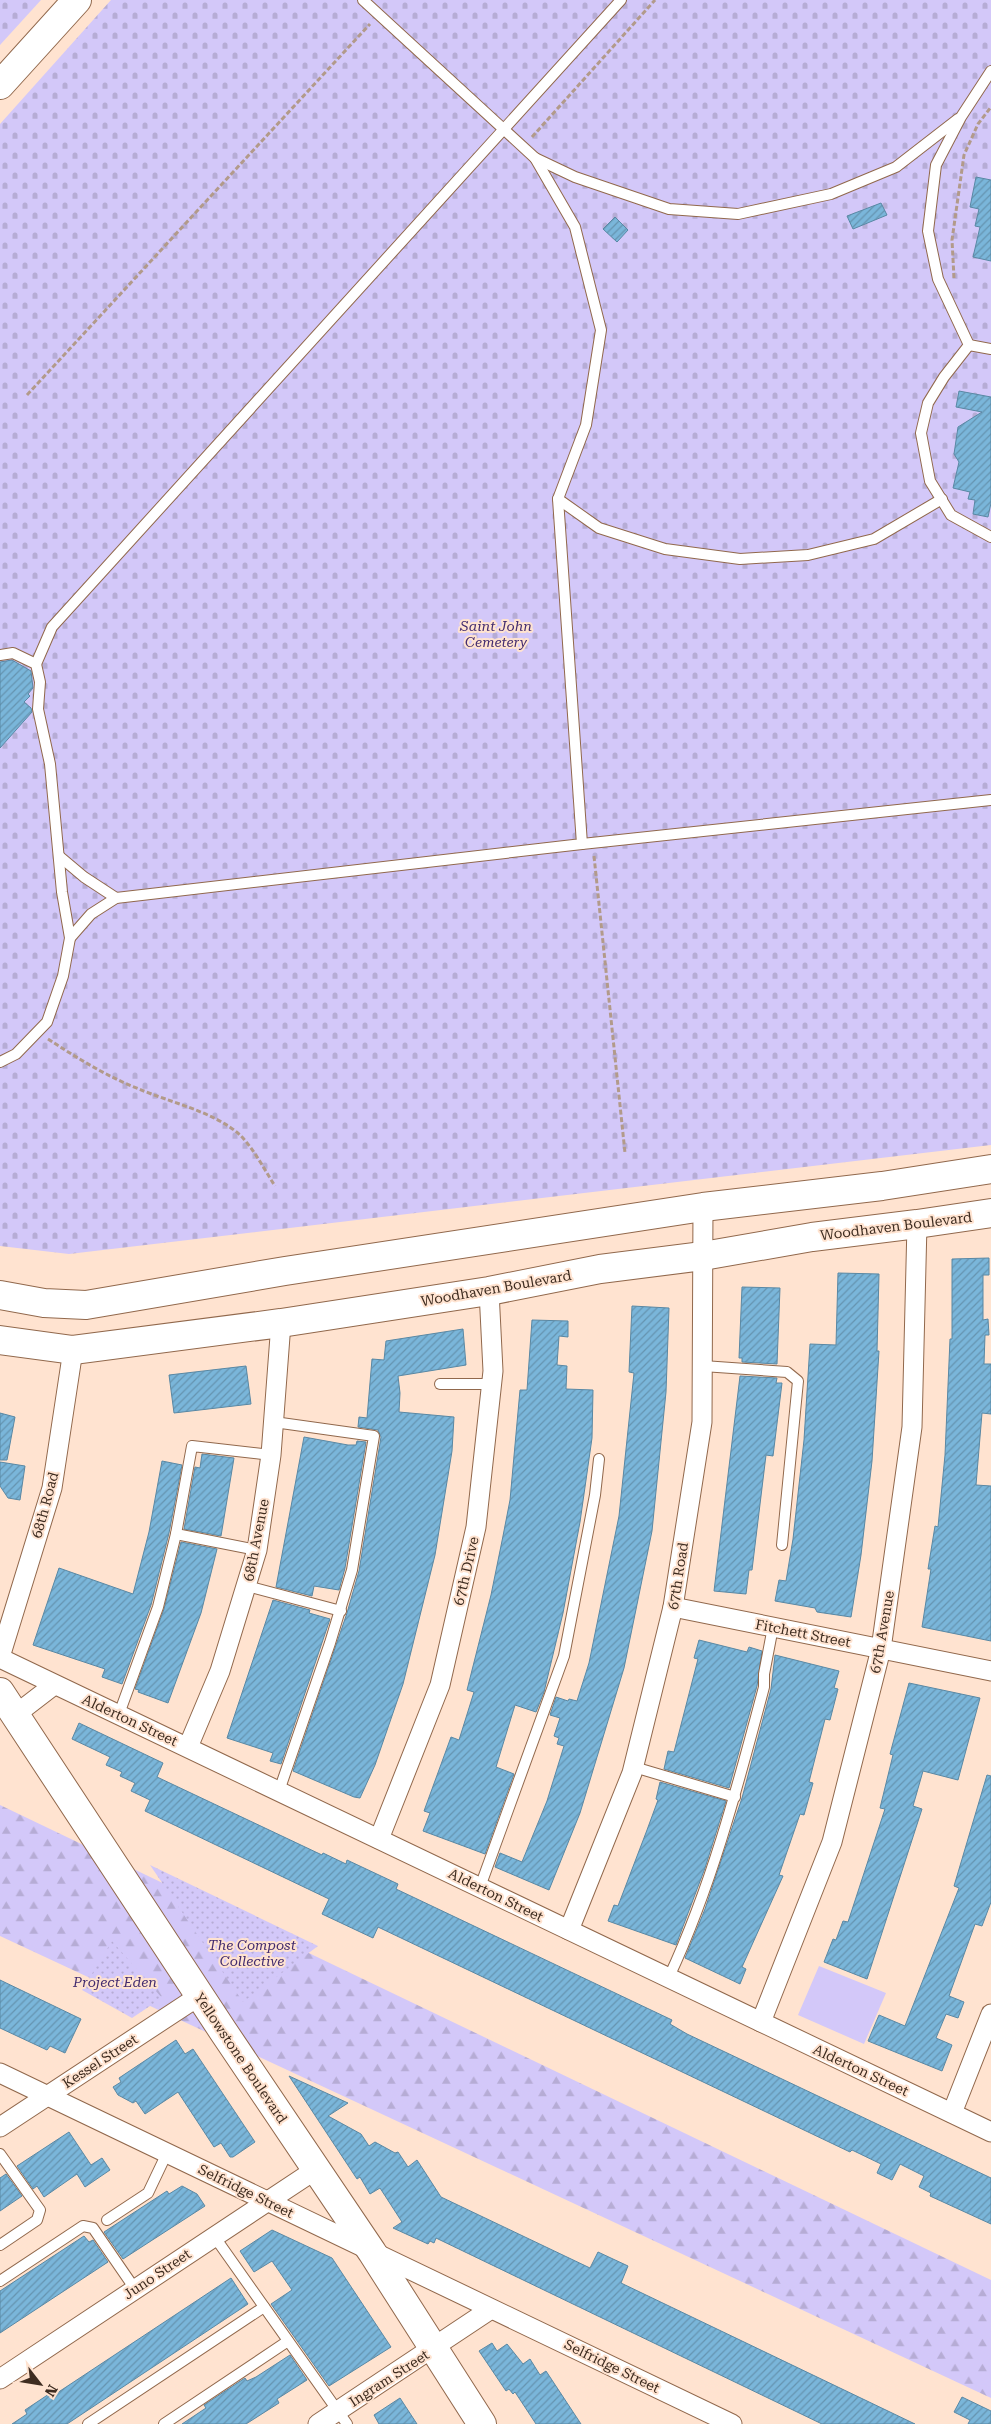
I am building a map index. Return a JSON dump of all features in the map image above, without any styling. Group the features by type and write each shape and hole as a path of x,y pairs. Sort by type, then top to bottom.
{"main road":[{"path":"0,85 77,0"},
{"path":"0,1295 44,1304 86,1305 285,1271 703,1207 882,1186 991,1169"},
{"name":"Woodhaven Boulevard","path":"0,1340 73,1350 281,1323 489,1291 600,1269 703,1256 812,1237 991,1213"},
{"name":"Yellowstone Boulevard","path":"0,1692 199,1996 372,2252 482,2424"}],"street":[{"name":"67th Road","path":"569,1930 634,1766 673,1607 702,1422 703,1207"},
{"name":"67th Avenue","path":"761,2022 832,1842 881,1649 912,1426 917,1224"},
{"name":"67th Drive","path":"379,1839 440,1685 476,1527 493,1371 489,1291"},
{"name":"68th Avenue","path":"188,1747 220,1671 257,1550 271,1455 281,1323"},
{"name":"68th Road","path":"0,1658 52,1488 73,1350"},
{"name":"Fitchett Street","path":"673,1607 991,1671"},
{"name":"Alderton Street","path":"0,1658 991,2132"},
{"path":"16,1715 54,1685"},
{"name":"Kessel Street","path":"0,2127 199,1996"},
{"path":"952,2113 991,2014"},
{"name":"Selfridge Street","path":"0,2073 732,2424"},
{"name":"Juno Street","path":"0,2379 315,2170"},
{"path":"434,2348 491,2309"},
{"name":"Ingram Street","path":"318,2424 342,2418 434,2348"}],"lane":[{"path":"363,0 535,158 575,227 601,330 586,425 558,499 582,844"},
{"path":"0,1062 16,1054 47,1022 63,976 70,938 62,892 50,764 38,709 40,682 36,664 52,627 621,0"},
{"path":"969,344 938,280 928,231 936,165 961,117 991,71"},
{"path":"535,158 575,177 670,209 738,214 832,194 896,167 961,117"},
{"path":"969,344 991,349"},
{"path":"969,344 944,376 928,404 921,434 930,481 951,515 991,536"},
{"path":"558,499 599,528 608,531 665,549 740,559 808,555 874,539 942,499"},
{"path":"0,656 13,653 36,664"},
{"path":"70,938 91,914 116,898 582,844 991,800"},
{"path":"59,856 84,877 116,898"},
{"path":"702,1366 787,1372 798,1382 782,1545"},
{"path":"440,1384 492,1384"},
{"path":"274,1422 374,1436 352,1570 341,1611 279,1791"},
{"path":"119,1714 158,1607 176,1534 192,1446 271,1455"},
{"path":"480,1887 564,1656 599,1459"},
{"path":"176,1534 257,1550"},
{"path":"246,1586 341,1611"},
{"path":"669,1978 684,1946 735,1797 764,1687 764,1674 773,1627"},
{"path":"634,1766 735,1797"},
{"path":"107,2220 148,2193 167,2153"},
{"path":"0,2154 40,2210 37,2220 0,2245"},
{"path":"0,2281 83,2226 93,2228 134,2289"},
{"path":"214,2236 342,2418"},
{"path":"88,2424 264,2307"},
{"path":"164,2424 288,2341"}],"path":[{"path":"523,146 655,0"},
{"path":"27,395 379,14"},
{"path":"956,286 952,240 964,155 978,124 991,107"},
{"path":"593,843 625,1153"},
{"path":"37,1032 94,1069 137,1089 217,1120 239,1135 253,1151 274,1186"}],"green space":[{"path":"0,0 41,0 0,45"},
{"name":"Saint John Cemetery","path":"111,0 991,0 991,1145 69,1254 0,1246 0,124"},
{"path":"0,1805 991,2280 991,2398 0,1936"},
{"name":"The Compost Collective","path":"150,1865 318,1946 243,2002"},
{"name":"Project Eden","path":"112,1941 162,1998 132,2018 82,1990"},
{"path":"819,1966 886,1993 864,2044 798,2015"}],"building":[{"path":"976,177 991,180 991,261 973,257 980,227 975,226 979,209 970,207"},
{"path":"881,203 887,215 853,229 847,216"},
{"path":"615,217 628,230 617,242 603,229"},
{"path":"959,391 991,397 991,503 988,517 973,514 975,500 968,499 970,492 953,488 959,462 954,454 958,427 982,412 956,407"},
{"path":"12,660 31,671 33,688 28,694 30,696 24,702 31,708 32,712 0,748 0,662"},
{"path":"989,1258 989,1275 983,1275 983,1320 988,1319 989,1335 985,1335 984,1364 991,1364 991,1414 982,1413 976,1485 991,1486 991,1641 922,1627 931,1569 928,1569 935,1526 938,1527 945,1455 950,1339 952,1339 952,1259"},
{"path":"838,1273 879,1274 877,1351 879,1351 872,1461 861,1555 851,1617 817,1612 815,1608 775,1601 779,1580 786,1581 793,1539 804,1440 810,1344 836,1345"},
{"path":"742,1287 780,1288 777,1364 742,1362 742,1358 739,1358"},
{"path":"632,1306 669,1308 666,1392 652,1531 624,1668 580,1813 549,1890 495,1867 500,1853 522,1862 547,1801 564,1746 557,1744 559,1738 554,1736 560,1718 550,1715 556,1697 568,1701 569,1699 577,1701 589,1663 619,1516 634,1373 629,1372"},
{"path":"532,1320 568,1321 568,1337 559,1336 557,1365 567,1366 566,1389 593,1390 592,1438 580,1522 563,1613 544,1692 536,1712 515,1705 496,1767 514,1774 485,1854 423,1831 430,1813 424,1811 451,1737 459,1740 474,1692 467,1690 491,1595 510,1500 520,1390 527,1390"},
{"path":"463,1329 466,1365 398,1376 400,1393 399,1412 454,1417 452,1451 435,1555 403,1684 375,1765 360,1798 354,1797 293,1771 347,1613 359,1571 381,1437 378,1430 358,1427 359,1417 367,1418 372,1359 384,1360 386,1341"},
{"path":"246,1366 251,1404 174,1413 169,1375"},
{"path":"740,1376 777,1378 776,1383 782,1383 773,1456 766,1455 752,1570 749,1570 746,1594 714,1591"},
{"path":"0,1413 15,1417 7,1460 0,1460"},
{"path":"304,1437 348,1445 356,1445 357,1441 366,1442 345,1568 339,1590 314,1586 312,1596 276,1587"},
{"path":"202,1454 234,1458 221,1536 184,1529 195,1467 200,1468"},
{"path":"162,1461 182,1465 169,1533 151,1605 122,1684 102,1677 105,1669 33,1645 59,1568 133,1594 149,1532"},
{"path":"0,1462 25,1466 20,1500 8,1498 0,1486"},
{"path":"181,1542 217,1549 201,1613 168,1703 138,1692 139,1690 135,1689 164,1609"},
{"path":"273,1600 310,1610 309,1613 330,1619 281,1764 270,1761 273,1753 227,1738"},
{"path":"699,1640 747,1652 749,1647 762,1651 757,1686 729,1788 664,1769 668,1751 674,1752 698,1659 694,1658"},
{"path":"775,1655 839,1671 834,1688 838,1689 830,1720 825,1719 809,1782 813,1783 804,1815 800,1814 779,1875 783,1876 742,1967 746,1969 740,1984 685,1958 705,1909 742,1798 771,1689"},
{"path":"909,1683 980,1698 958,1780 923,1771 913,1806 922,1809 867,1979 824,1962 833,1939 836,1940 843,1921 848,1922 885,1809 880,1808 893,1755 890,1754"},
{"path":"79,1723 163,1763 157,1777 322,1855 323,1853 346,1864 347,1860 398,1884 396,1889 672,2020 670,2024 687,2034 991,2178 991,2224 930,2196 931,2193 919,2187 924,2176 900,2164 892,2180 877,2173 881,2164 852,2150 850,2152 378,1927 373,1938 322,1914 329,1899 145,1811 150,1800 131,1791 135,1783 120,1776 122,1772 106,1765 110,1757 72,1739"},
{"path":"987,1775 991,1776 991,1902 982,1926 975,1924 949,1996 964,2002 958,2018 946,2014 936,2038 952,2045 942,2071 868,2041 879,2015 905,2026 959,1888 954,1886"},
{"path":"660,1782 726,1801 705,1868 676,1945 608,1921 614,1905 618,1906 647,1830 658,1800 656,1799"},
{"path":"0,1980 81,2019 65,2053 50,2046 47,2050 0,2028"},
{"path":"176,2040 185,2054 193,2049 255,2142 233,2157 230,2157 221,2143 214,2147 178,2092 145,2114 136,2101 133,2103 118,2095 113,2087 121,2082 119,2078"},
{"path":"289,2076 348,2103 328,2116 361,2134 369,2146 375,2142 395,2153 398,2152 408,2167 417,2160 441,2197 590,2268 598,2252 628,2266 621,2283 915,2424 822,2424 436,2238 434,2243 430,2241 428,2244 393,2228 402,2222 380,2188 370,2194 360,2177 357,2179"},
{"path":"69,2132 91,2165 102,2158 110,2170 85,2187 77,2174 44,2197 37,2186 33,2189 17,2166"},
{"path":"6,2174 22,2196 0,2211 0,2178"},
{"path":"182,2186 197,2194 205,2206 123,2259 104,2232 167,2191 169,2194"},
{"path":"272,2230 332,2258 391,2347 329,2386 271,2304 292,2290 272,2261 254,2272 240,2251"},
{"path":"84,2236 89,2242 93,2240 108,2262 0,2333 0,2291"},
{"path":"231,2278 248,2304 67,2424 12,2424 27,2414 25,2410 49,2394 51,2397"},
{"path":"492,2343 497,2351 507,2344 523,2364 530,2359 540,2375 546,2371 581,2424 536,2424 515,2392 513,2394 509,2389 506,2391 479,2351"},
{"path":"290,2355 307,2380 277,2399 279,2403 246,2424 182,2424 206,2408 204,2405 245,2378 247,2381 256,2377"},
{"path":"962,2397 991,2411 991,2424 968,2424 970,2420 954,2412"},
{"path":"400,2398 417,2424 379,2424 374,2415"}]}
